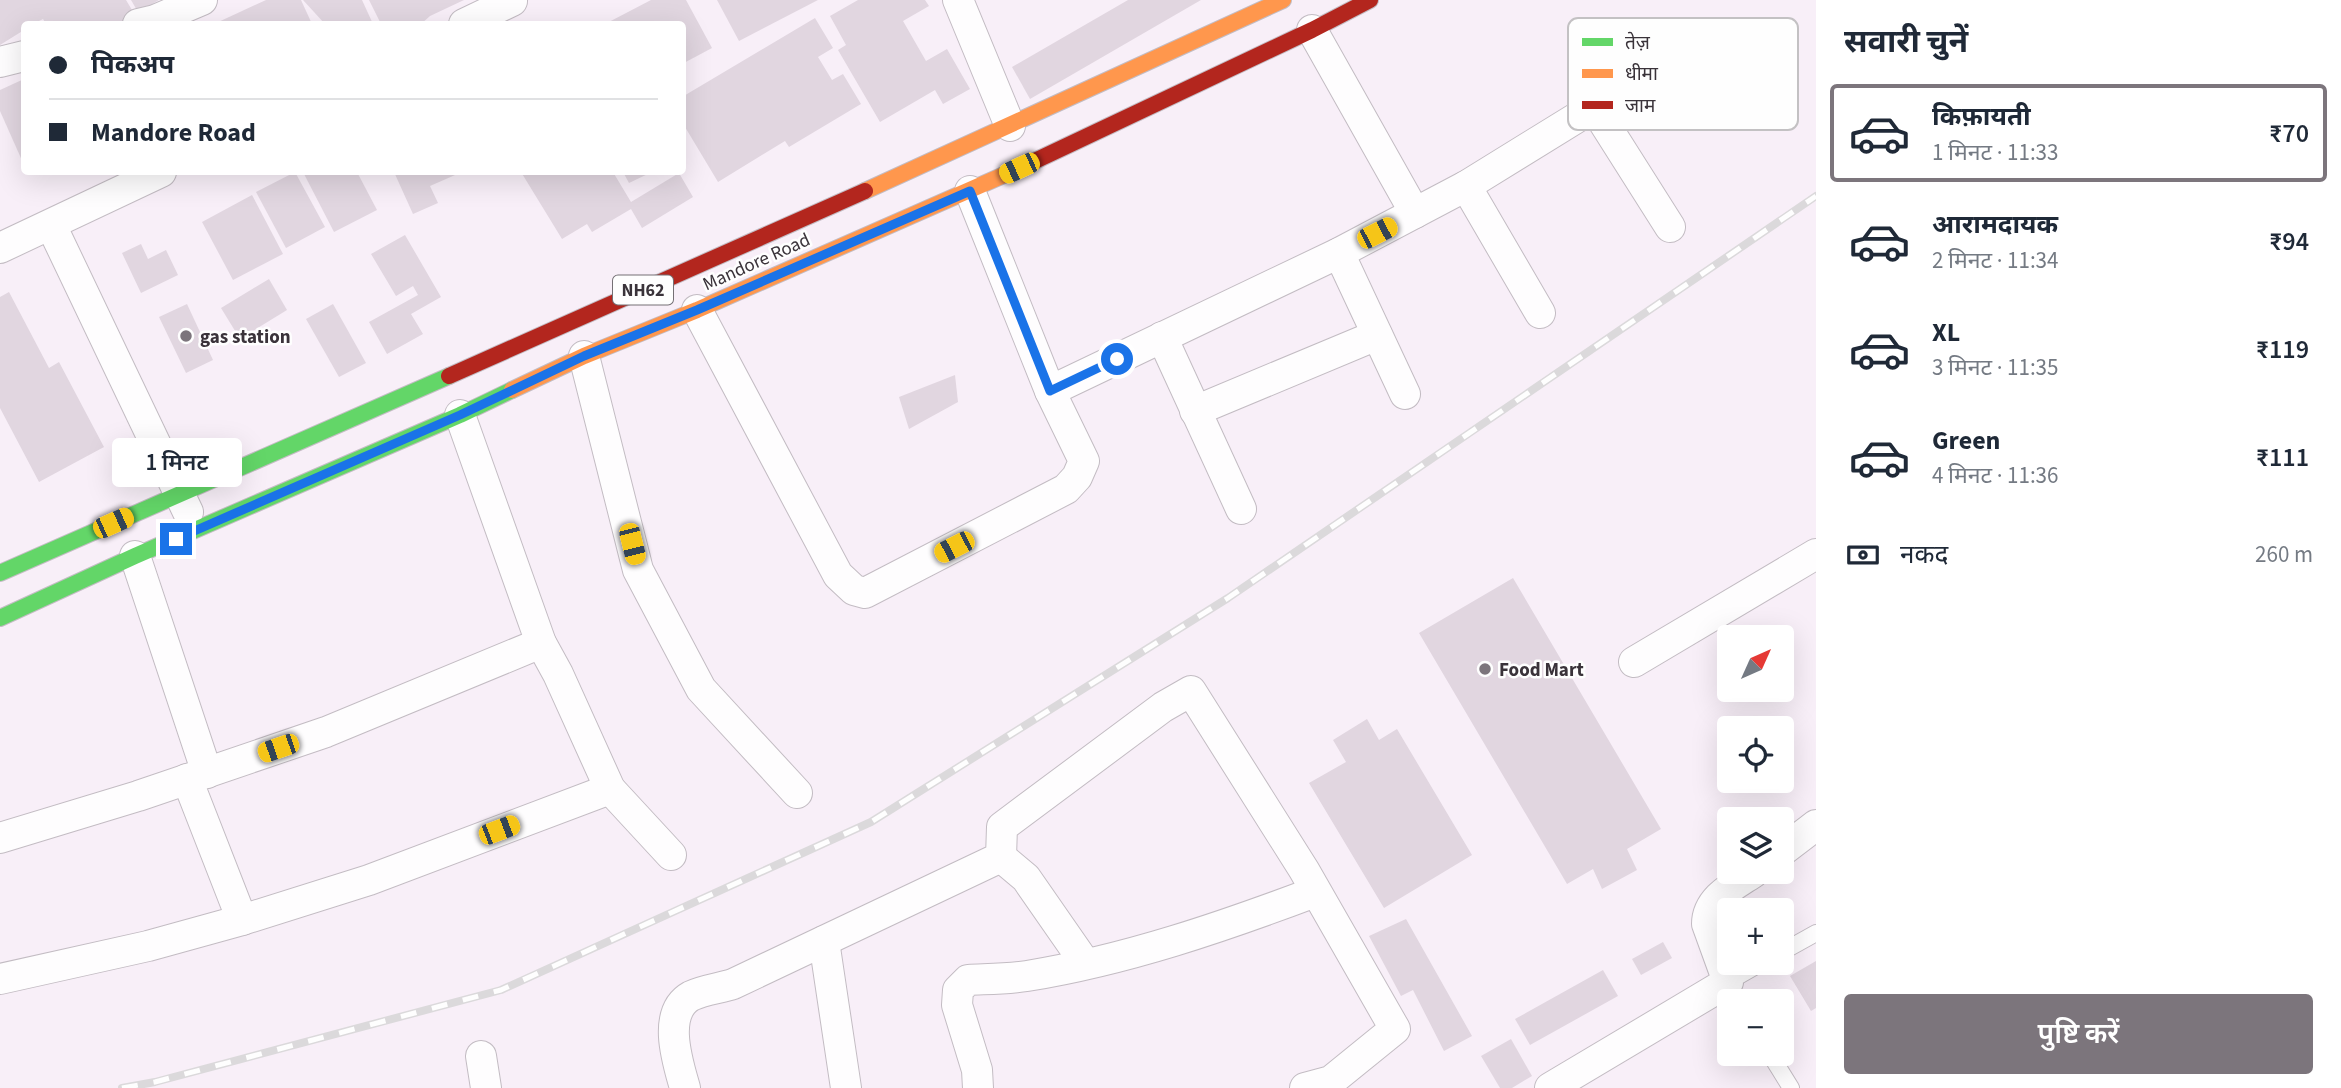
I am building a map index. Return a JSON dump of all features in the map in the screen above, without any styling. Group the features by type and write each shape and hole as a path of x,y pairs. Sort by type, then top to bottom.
{"highway":[{"name":"Mandore Road","path":"0,573 575,321 1283,0"},
{"name":"Mandore Road","path":"0,618 135,556 460,415 584,356 697,310 970,191 1370,0"}],"street":[{"path":"146,21 202,0"},
{"path":"470,21 513,0"},
{"path":"958,0 1010,126"},
{"path":"1312,30 1415,213"},
{"path":"0,62 21,56"},
{"path":"1050,391 1339,253 1466,186 1568,123"},
{"path":"1609,130 1670,227"},
{"path":"0,248 155,175"},
{"path":"1466,186 1540,313"},
{"path":"697,310 838,575 855,590 865,593 1066,489 1077,477 1084,461 1050,391 970,191"},
{"path":"51,225 197,530"},
{"path":"1339,253 1405,394"},
{"path":"1195,411 1377,335"},
{"path":"1162,337 1241,509"},
{"path":"584,356 638,570 701,689 797,793"},
{"path":"460,415 541,643 558,674 610,789 671,855"},
{"path":"135,556 197,776 242,920"},
{"path":"1634,662 1813,563"},
{"path":"0,838 326,732 541,643"},
{"path":"1085,964 1026,878 1002,857 1002,827 1163,707 1191,691 1315,891 1395,1029 1331,1081 1305,1088"},
{"path":"0,979 148,946 242,920 369,880 610,789"},
{"path":"1794,842 1816,825"},
{"path":"685,1088 674,1046 676,1015 690,996 733,984 1002,857"},
{"path":"1733,989 1707,924 1707,916 1714,901 1737,884"},
{"path":"978,1088 977,1070 957,1004 958,990 968,980 1025,976 1125,955 1234,922 1315,891"},
{"path":"824,941 846,1088"},
{"path":"1550,1088 1717,1000"},
{"path":"481,1056 486,1088"}],"lane":[{"path":"1794,945 1816,933"},
{"path":"1736,989 1750,975"},
{"path":"1777,1066 1791,1088"}],"building":[{"path":"0,0 126,0 135,15 124,21 21,21 21,32 0,45"},
{"path":"131,0 159,0 138,12"},
{"path":"266,0 301,0 311,21 220,21"},
{"path":"303,0 362,0 372,21 322,21"},
{"path":"369,0 464,0 424,21 380,21"},
{"path":"651,0 686,0 712,48 686,62 686,21 611,21"},
{"path":"717,0 818,0 739,41"},
{"path":"858,0 925,0 929,6 903,21 926,61 947,49 970,89 943,104 935,90 880,122 838,50 846,45 830,16"},
{"path":"1128,0 1201,0 1030,99 1012,67"},
{"path":"815,18 833,48 818,57 832,80 843,74 861,104 789,147 785,141 718,182 686,129 686,95"},
{"path":"21,80 21,158 0,111 0,90"},
{"path":"289,175 297,175 325,227 286,248 256,192"},
{"path":"305,175 359,175 377,210 334,232"},
{"path":"395,175 455,175 430,186 438,203 413,214"},
{"path":"523,175 615,175 631,202 676,175 680,175 693,197 642,228 631,209 592,232 587,224 562,239"},
{"path":"625,175 646,175 629,183"},
{"path":"252,195 283,254 233,280 202,222"},
{"path":"405,235 441,297 411,314 423,334 387,354 369,322 418,295 413,286 396,296 371,254"},
{"path":"141,244 148,259 166,250 178,275 141,293 122,253"},
{"path":"269,279 287,310 240,339 221,308"},
{"path":"9,292 49,368 59,362 104,447 39,482 0,408 0,297"},
{"path":"187,304 213,360 186,373 159,317"},
{"path":"333,304 366,363 339,377 306,319"},
{"path":"955,375 958,402 909,429 899,397"},
{"path":"1513,578 1661,829 1627,849 1637,870 1602,889 1593,869 1567,884 1419,633"},
{"path":"1367,719 1379,740 1397,729 1472,855 1384,908 1309,783 1346,762 1333,740"},
{"path":"1406,919 1472,1036 1444,1051 1413,990 1401,996 1369,936"},
{"path":"1663,942 1672,958 1641,975 1632,959"},
{"path":"1816,961 1816,1008 1811,1011 1790,976"},
{"path":"1603,970 1618,996 1530,1045 1515,1019"},
{"path":"1511,1039 1532,1076 1512,1088 1500,1088 1481,1056"}],"railway":[{"path":"122,1088 155,1082 501,990 871,822 1228,598 1816,196"}],"traffic: fast":[{"path":"0,573 449,376"},
{"path":"0,618 512,390"}],"traffic: slow":[{"path":"865,191 1283,0"},
{"path":"512,390 584,356 697,310 1022,167"}],"traffic: jam":[{"path":"1022,167 1370,0"},
{"path":"449,376 865,191"}],"place":[{"name":"gas station","path":"186,336"},
{"name":"Food Mart","path":"1485,669"}],"route":[{"path":"176,539 460,415 584,356 697,310 970,191 1050,391 1117,359"}]}
